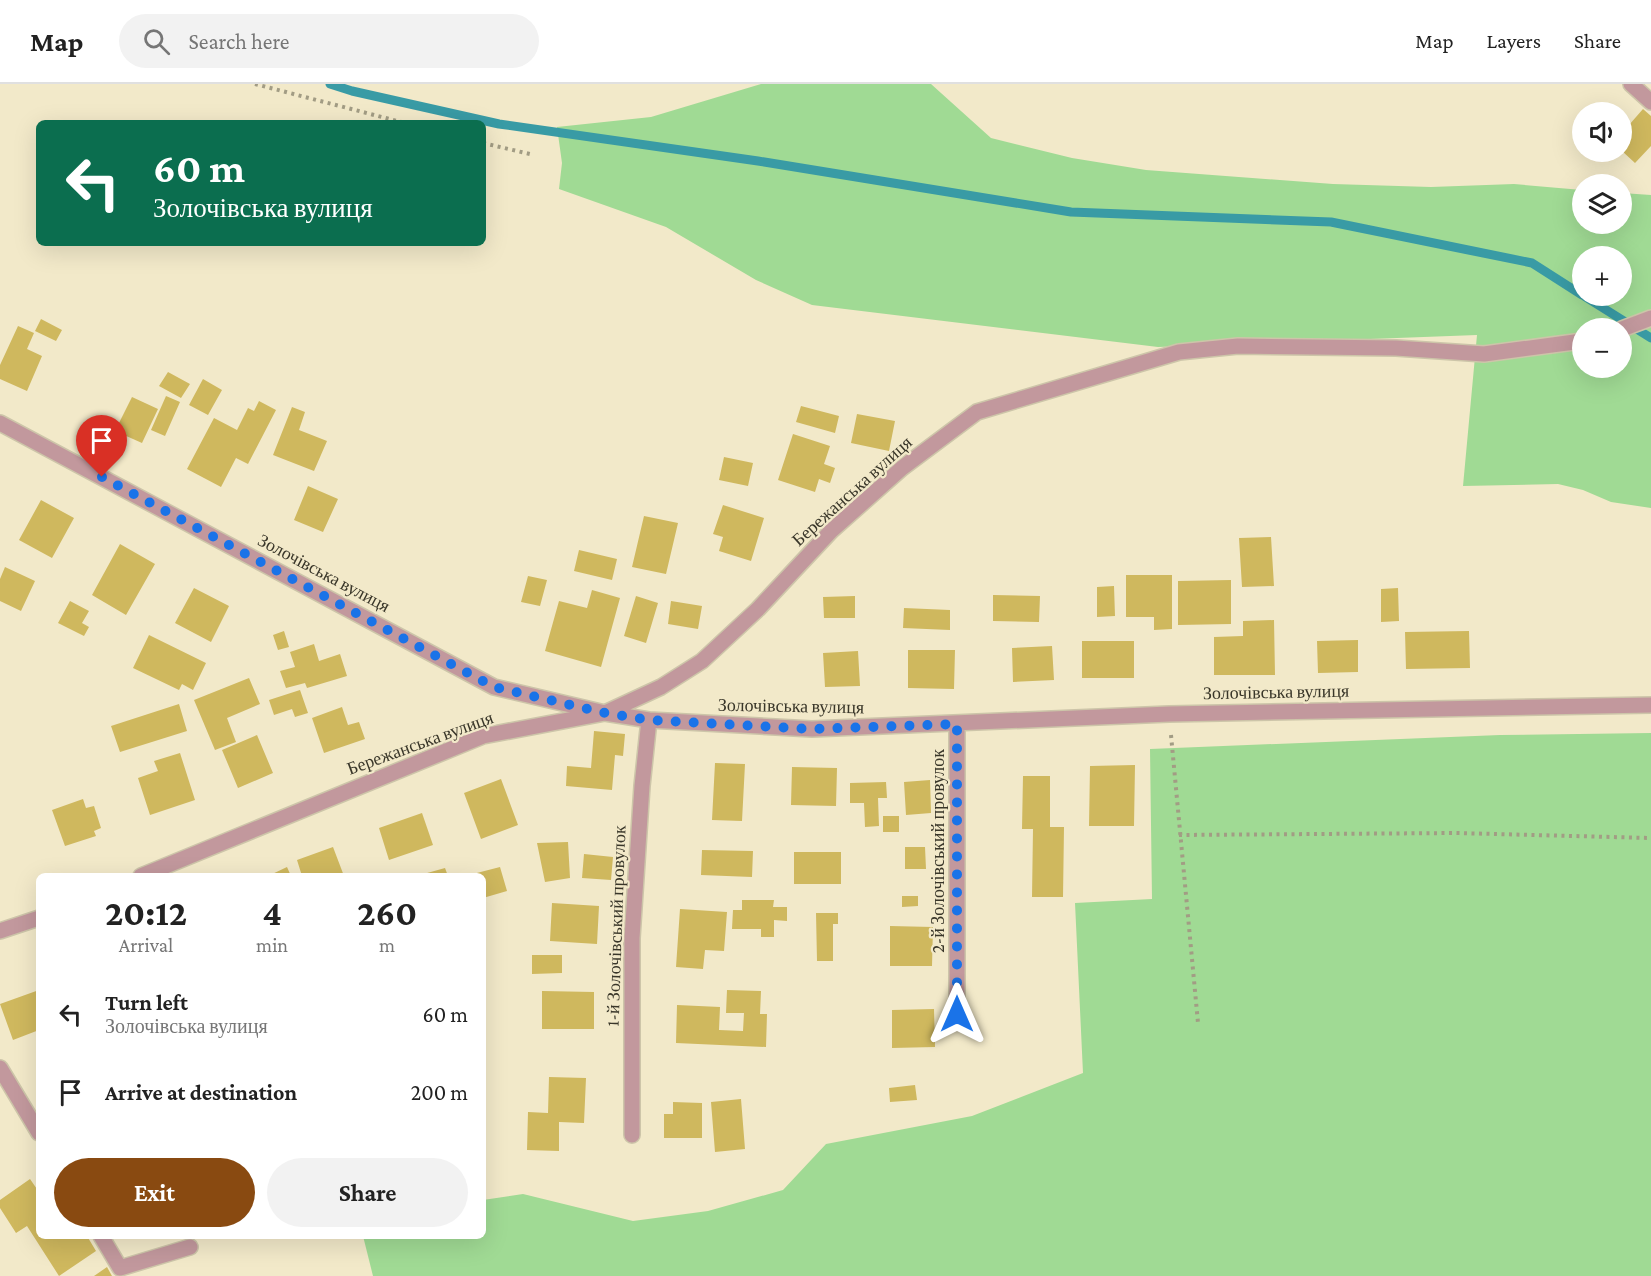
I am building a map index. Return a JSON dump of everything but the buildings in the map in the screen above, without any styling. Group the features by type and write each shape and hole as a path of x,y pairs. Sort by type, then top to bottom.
{"street":[{"path":"1631,84 1651,102"},
{"path":"1632,325 1651,318"},
{"name":"Бережанська вулиця","path":"148,873 483,736 605,713 661,687 702,661 758,609 831,531 902,468 977,412 1179,352 1261,346 1396,348 1484,354 1572,342"},
{"name":"Золочівська вулиця","path":"0,423 494,687 605,713 649,720 812,729 1169,714 1651,705"},
{"name":"1-й Золочівський провулок","path":"632,1135 632,938 642,786 649,720"},
{"name":"2-й Золочівський провулок","path":"957,724 957,1014"},
{"path":"0,932 36,919"},
{"path":"0,1068 36,1127"},
{"path":"103,1239 120,1268 190,1247"}],"path":[{"path":"255,84 393,120"},
{"path":"486,144 534,155"},
{"path":"1169,714 1198,1023"},
{"path":"1179,836 1456,833 1651,838"}],"green space":[{"path":"761,84 931,84 991,138 1072,158 1146,170 1333,184 1431,187 1514,184 1572,189 1572,234 1632,234 1632,194 1651,195 1651,508 1611,502 1583,490 1558,484 1463,486 1477,335 1158,347 812,305 756,280 666,227 559,189 562,163 557,127 651,117"},
{"path":"1651,733 1651,1276 373,1276 364,1239 486,1239 486,1200 523,1194 633,1221 708,1211 783,1190 826,1144 972,1116 1083,1073 1075,903 1152,899 1150,749 1500,735"}],"waterway":[{"path":"330,84 481,120"},
{"path":"486,121 758,161 1071,212 1331,222 1532,263 1572,289"},
{"path":"1600,306 1651,338"}],"route":[{"path":"102,477 494,687 605,713 649,720 812,729 957,724 957,1014"}]}
